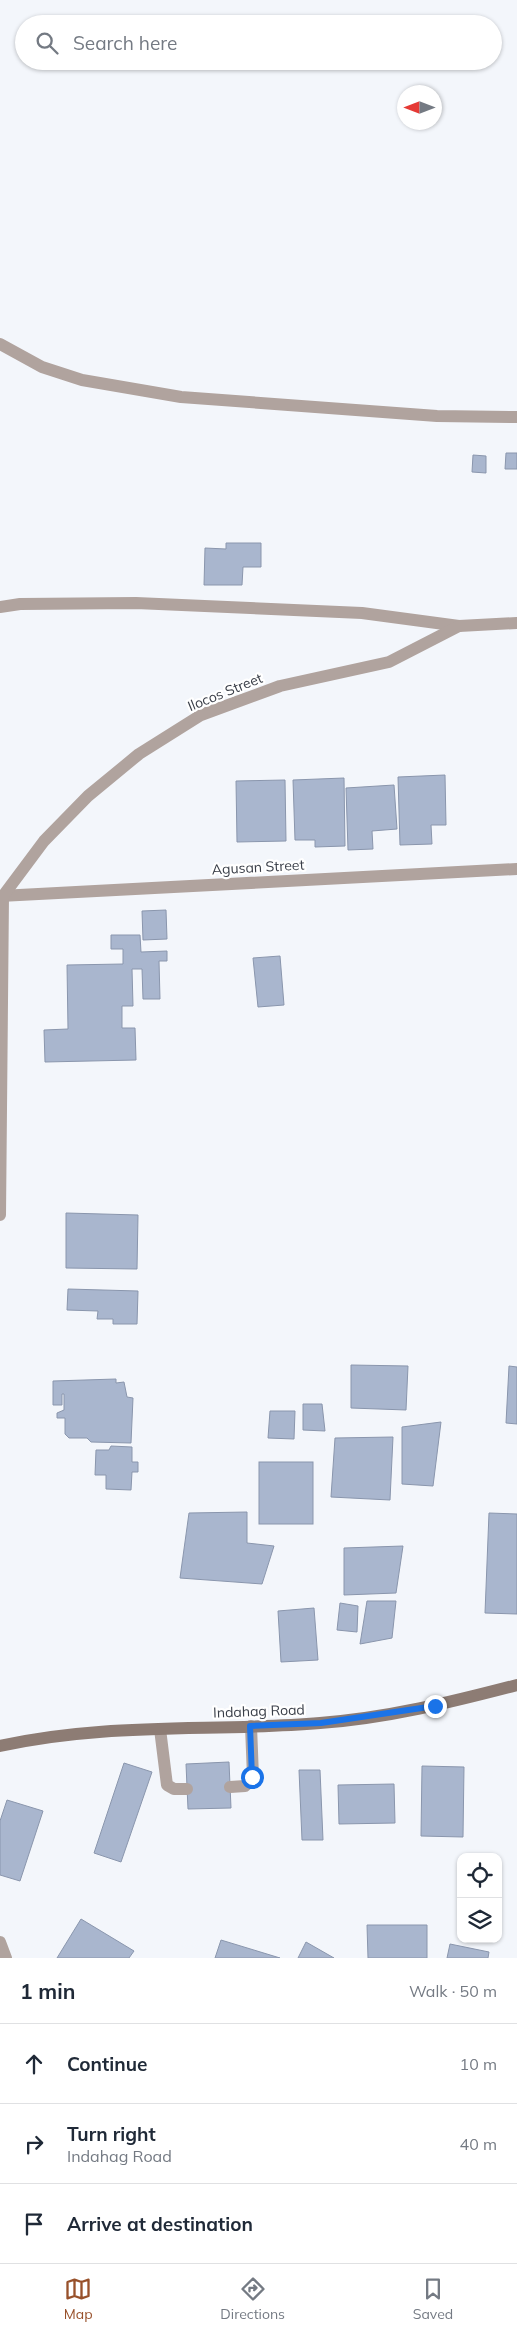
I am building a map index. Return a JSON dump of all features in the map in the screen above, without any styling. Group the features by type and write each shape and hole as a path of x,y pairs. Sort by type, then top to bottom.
{"main road":[{"name":"Indahag Road","path":"0,1746 24,1740 96,1732 321,1723 435,1706 517,1685"}],"street":[{"path":"0,344 42,367 82,380 181,397 437,416 517,418"},
{"path":"0,607 20,604 136,602 362,613 459,626"},
{"name":"Ilocos Street","path":"1,896 44,842 88,796 139,754 201,715 280,686 389,662 459,626 517,622"},
{"name":"Agusan Street","path":"1,896 517,869"},
{"path":"0,1215 1,896"},
{"path":"230,1787 245,1786 252,1777 250,1726"},
{"path":"160,1730 167,1785 174,1789 187,1789"},
{"path":"0,1942 6,1958"}],"building":[{"path":"506,453 517,453 517,469 505,469"},
{"path":"473,455 486,456 486,473 472,472"},
{"path":"226,543 261,543 261,567 243,567 242,585 204,585 205,548 226,549"},
{"path":"445,775 446,825 431,825 432,844 400,845 398,777"},
{"path":"344,778 345,846 315,847 315,840 295,840 293,780"},
{"path":"285,780 286,841 237,842 236,781"},
{"path":"394,785 397,829 372,831 373,849 348,850 346,788"},
{"path":"166,910 167,939 143,940 142,911"},
{"path":"111,935 140,935 141,952 167,951 167,961 159,961 160,999 143,999 142,969 132,969 133,1006 122,1006 122,1028 135,1028 136,1060 45,1062 44,1030 68,1029 67,965 123,964 123,949 111,949"},
{"path":"280,956 284,1005 258,1007 253,958"},
{"path":"66,1213 138,1215 137,1269 66,1268"},
{"path":"68,1289 138,1291 137,1324 113,1324 113,1319 97,1319 98,1311 67,1310"},
{"path":"351,1365 408,1366 406,1410 351,1408"},
{"path":"509,1366 517,1367 517,1424 506,1423"},
{"path":"116,1379 116,1383 124,1382 127,1397 133,1398 131,1443 91,1442 87,1438 69,1438 65,1434 65,1418 57,1418 57,1413 64,1410 64,1394 62,1394 62,1405 53,1405 53,1381"},
{"path":"303,1404 322,1404 325,1431 303,1430"},
{"path":"270,1411 295,1411 294,1439 268,1438"},
{"path":"441,1422 433,1486 402,1484 402,1427"},
{"path":"393,1437 390,1500 331,1497 335,1438"},
{"path":"111,1446 132,1447 132,1462 138,1462 138,1472 132,1472 131,1490 106,1489 106,1475 95,1475 96,1450 109,1450"},
{"path":"259,1462 313,1462 313,1524 259,1524"},
{"path":"247,1512 247,1543 274,1546 262,1584 180,1578 189,1513"},
{"path":"489,1513 517,1514 517,1614 485,1613"},
{"path":"403,1546 396,1593 344,1595 344,1548"},
{"path":"367,1601 396,1601 392,1638 360,1644"},
{"path":"340,1603 358,1606 357,1632 337,1630"},
{"path":"314,1608 318,1660 281,1662 278,1611"},
{"path":"229,1762 231,1808 188,1809 186,1764"},
{"path":"124,1763 152,1772 121,1862 94,1853"},
{"path":"422,1766 464,1767 463,1837 421,1836"},
{"path":"299,1770 320,1770 323,1840 302,1840"},
{"path":"394,1784 395,1823 339,1824 338,1785"},
{"path":"7,1800 43,1811 20,1881 0,1875 0,1821"},
{"path":"81,1919 134,1951 129,1958 57,1958"},
{"path":"367,1925 427,1925 427,1958 368,1958"},
{"path":"221,1940 280,1958 215,1958"},
{"path":"306,1942 334,1958 298,1958"},
{"path":"450,1944 489,1952 488,1958 447,1958"}],"route":[{"path":"252,1777 250,1726 321,1723 435,1706"}]}
